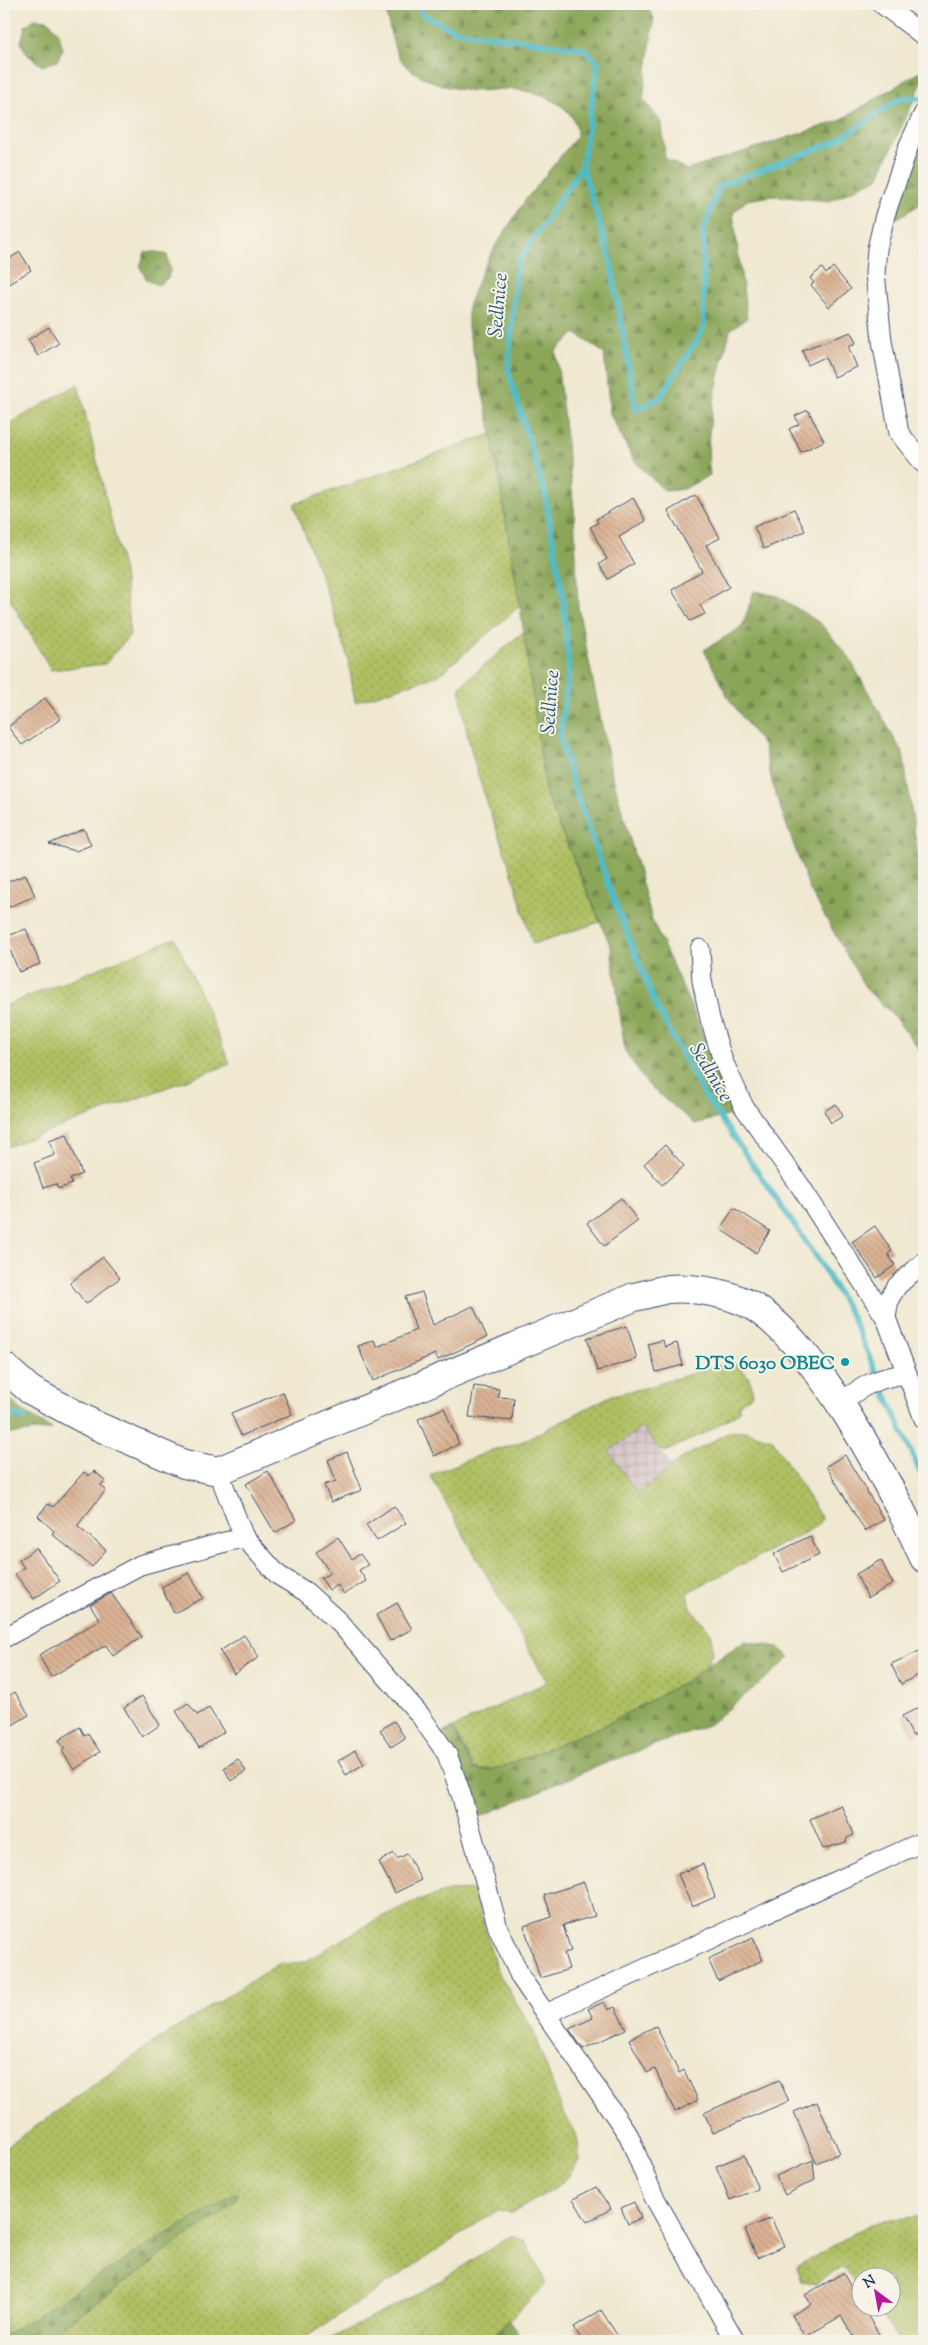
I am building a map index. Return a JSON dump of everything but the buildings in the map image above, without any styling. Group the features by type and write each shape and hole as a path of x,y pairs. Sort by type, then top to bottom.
{"street":[{"path":"882,4 924,36"},
{"path":"924,112 909,145 885,214 877,249 875,273 882,342 899,433 924,464"},
{"path":"700,949 702,981 710,1019 723,1061 744,1107 760,1126 886,1318 901,1374 924,1419"},
{"path":"886,1318 889,1299 897,1286 924,1262"},
{"path":"4,1366 30,1390 95,1425 184,1464 218,1471 586,1316 634,1298 666,1289 683,1288 724,1296 743,1301 762,1312 791,1338 840,1403 899,1505 924,1558"},
{"path":"840,1403 863,1386 901,1374"},
{"path":"218,1471 244,1537 278,1575 306,1592 338,1621 436,1737 446,1754 456,1778 498,1928 521,1978 629,2136 652,2195 735,2341"},
{"path":"4,1638 140,1565 244,1537"},
{"path":"546,2014 924,1841"}],"shaded area":[{"path":"642,1427 672,1466 657,1480 636,1492 609,1450"}],"green space":[{"path":"385,4 645,4 654,18 643,99 662,123 665,158 687,170 839,121 924,69 924,78 878,178 830,201 773,196 747,200 733,213 747,318 730,330 711,420 708,457 710,475 684,489 665,491 634,461 610,414 604,353 575,333 556,351 574,508 578,607 611,770 652,920 739,1113 695,1124 647,1084 625,1051 611,947 546,795 520,606 491,430 468,328 468,306 482,271 496,245 527,198 577,136 575,124 570,114 561,106 538,94 513,89 464,90 448,87 418,74 400,59 391,36"},
{"path":"35,19 48,20 58,32 63,49 57,61 42,66 28,55 21,43 25,26"},
{"path":"924,136 924,202 891,222"},
{"path":"145,252 157,252 167,255 170,270 168,278 158,285 147,280 140,267"},
{"path":"78,384 124,572 130,635 105,664 51,670 4,589 4,427"},
{"path":"491,434 520,606 439,675 355,702 348,659 330,602 294,504"},
{"path":"754,591 777,596 820,623 848,656 903,754 919,863 921,920 924,934 924,1055 891,1013 866,989 810,890 774,790 764,747 729,699 704,650 742,627"},
{"path":"524,631 546,795 600,922 533,944 511,870 473,757 467,733 460,686"},
{"path":"175,938 230,1064 4,1148 4,1006"},
{"path":"730,1362 747,1375 752,1389 752,1395 739,1404 739,1412 710,1430 665,1452 660,1450 642,1427 609,1451 636,1492 657,1480 679,1460 729,1432 746,1431 772,1439 822,1519 808,1531 688,1592 690,1605 712,1635 712,1653 706,1666 690,1679 603,1726 501,1767 486,1770 474,1769 453,1728 547,1682 430,1475 495,1449 504,1448 526,1440 612,1395 644,1388"},
{"path":"4,1394 24,1412 52,1429 4,1435"},
{"path":"745,1641 778,1647 790,1658 710,1724 596,1767 477,1818 440,1734 453,1728 473,1769 486,1770 501,1767 603,1726 690,1679 706,1666"},
{"path":"474,1890 495,1964 532,2028 562,2109 577,2137 579,2160 568,2177 554,2189 514,2212 496,2211 300,2341 41,2341 131,2278 181,2240 219,2216 237,2193 150,2244 4,2336 4,2149 151,2044 278,1964 304,1962 379,1918 411,1903 448,1891"},
{"path":"237,2193 234,2203 219,2216 181,2240 131,2278 41,2341 4,2341 4,2336 150,2244"},
{"path":"924,2216 924,2341 899,2341 884,2318 900,2318 900,2268 850,2268 850,2276 843,2267 816,2283 802,2281 797,2267 870,2224"},
{"path":"512,2235 524,2241 544,2277 545,2285 489,2341 326,2341 427,2289"},
{"path":"508,2320 524,2341 489,2341"}],"waterway":[{"name":"Sedlnice","path":"418,4 423,15 456,31 584,49 598,63 582,166 517,264 508,371 544,490 563,595 569,670 560,738 574,787 613,898 657,1008 703,1093 816,1256 851,1315 924,1481"},
{"path":"582,166 610,258 636,410 660,398 704,328 703,232 719,186 835,142 901,98 924,98"},
{"path":"4,1414 25,1418"}],"place":[{"name":"DTS 6030 OBEC","path":"845,1362"}]}
